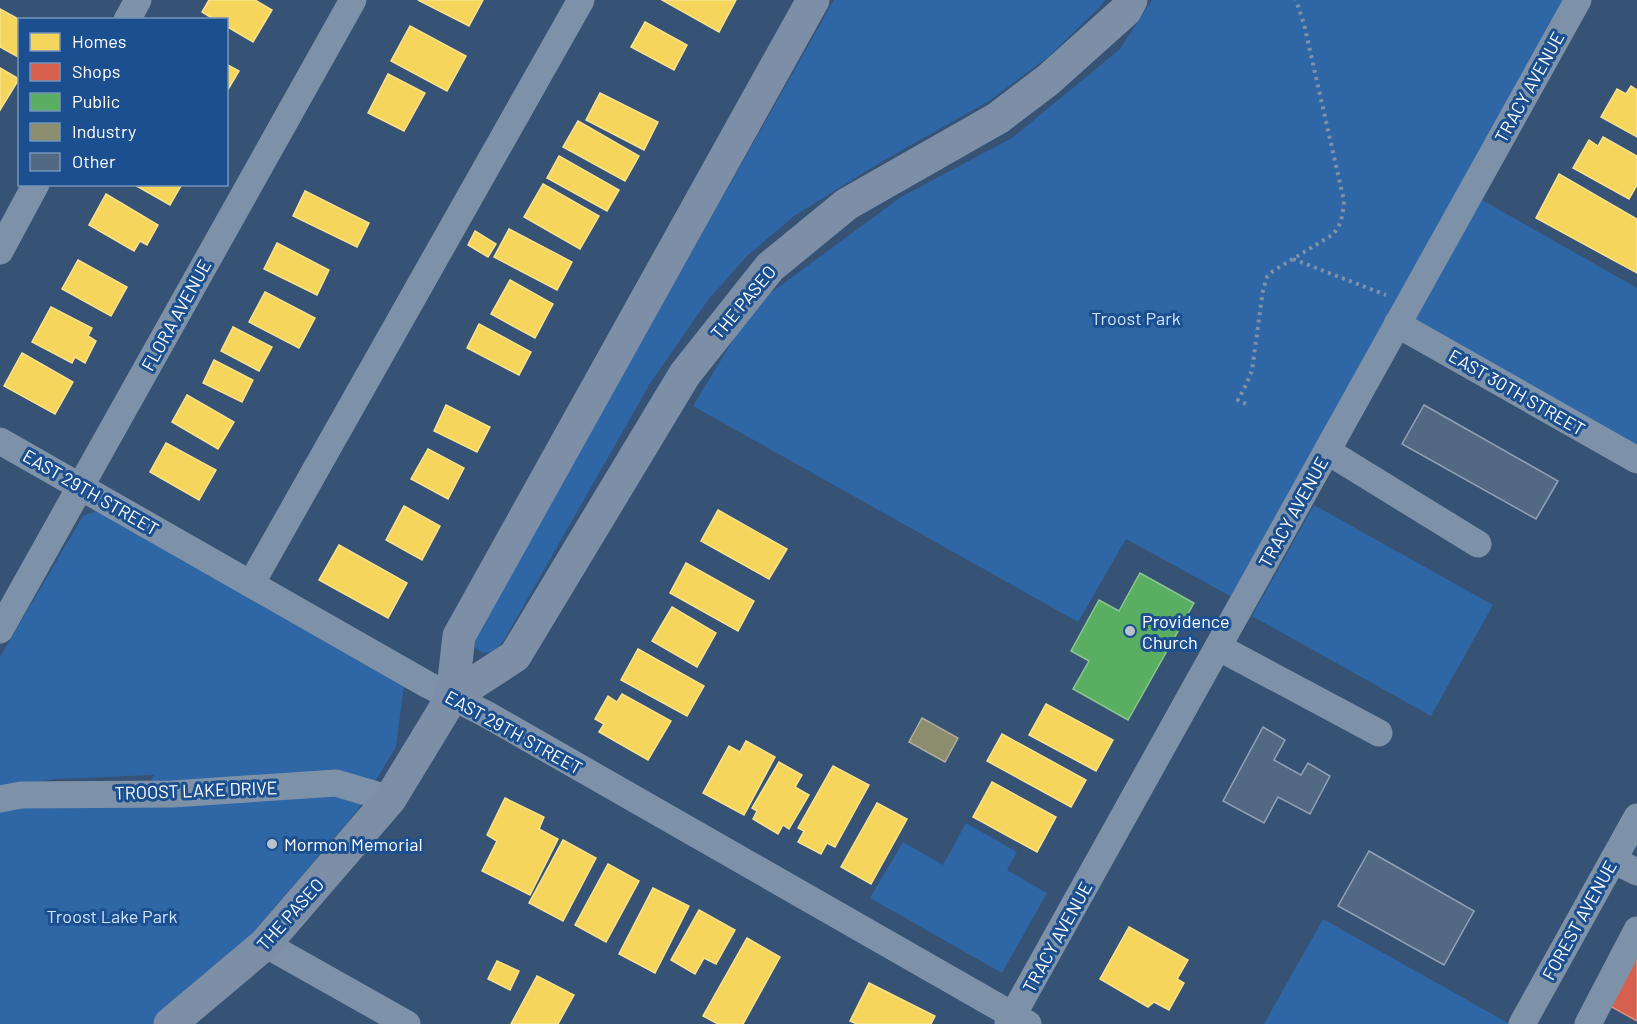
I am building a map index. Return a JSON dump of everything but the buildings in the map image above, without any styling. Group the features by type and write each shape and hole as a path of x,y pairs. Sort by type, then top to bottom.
{"main road":[{"name":"THE PASEO","path":"453,697 459,636 813,0"},
{"name":"THE PASEO","path":"170,1024 265,944 390,799 453,697 515,656 685,374 770,267 847,204 998,118 1048,80 1125,11 1131,0"}],"street":[{"path":"128,18 138,0"},
{"name":"FLORA AVENUE","path":"1,627 353,0"},
{"path":"251,584 581,0"},
{"name":"TRACY AVENUE","path":"1016,1021 1218,647 1578,0"},
{"path":"0,250 35,186"},
{"name":"EAST 30TH STREET","path":"1397,324 1637,460"},
{"name":"EAST 29TH STREET","path":"0,441 428,686 495,719 1016,1021"},
{"path":"1327,451 1478,544"},
{"path":"1218,647 1379,733"},
{"name":"TROOST LAKE DRIVE","path":"0,798 21,795 172,794 336,783 390,799"},
{"name":"FOREST AVENUE","path":"1522,1024 1637,817"},
{"path":"1613,860 1637,872"},
{"path":"1588,1024 1637,930"},
{"path":"265,944 407,1024"}],"path":[{"path":"1246,404 1238,400 1252,370 1267,277 1332,235 1341,221 1344,201 1304,24 1296,0"},
{"path":"1293,259 1387,295"}],"green space":[{"path":"834,0 1105,0 1048,57 989,101 881,162 794,216 747,256 708,300 651,382 504,640 494,652 483,653 474,647 475,636"},
{"name":"Troost Park","path":"1152,0 1565,0 1232,597 1126,539 1078,622 693,406 744,322 761,300 901,197 1012,138 1120,49"},
{"path":"1482,200 1637,288 1637,446 1414,319"},
{"path":"1314,505 1493,605 1431,716 1252,616"},
{"name":"Troost Lake Park","path":"96,511 404,685 396,747 357,811 236,952 158,1024 0,1024 0,657 83,516","holes":["154,775 137,806 1,787 56,779"]},
{"path":"966,823 1017,852 1007,870 1047,893 1002,973 870,898 903,842 943,865"},
{"path":"1323,919 1508,1023 1508,1024 1264,1024"}],"place":[{"name":"Providence Church","path":"1130,631"},
{"name":"Mormon Memorial","path":"272,844"}]}
